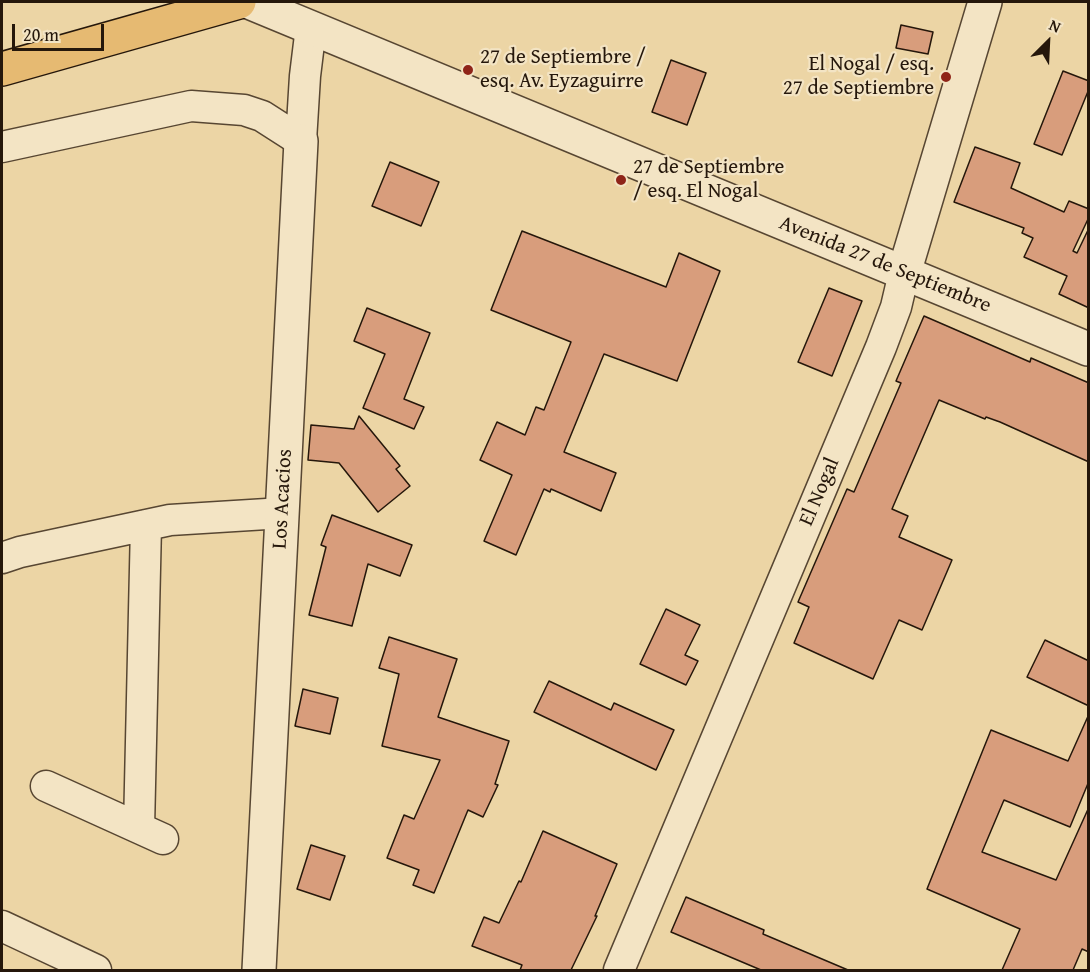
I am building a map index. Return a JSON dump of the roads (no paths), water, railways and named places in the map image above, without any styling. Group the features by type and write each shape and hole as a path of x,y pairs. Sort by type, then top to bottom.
{"main road":[{"path":"2,69 239,2"}],"street":[{"name":"Avenida 27 de Septiembre","path":"249,2 1089,349"},
{"name":"El Nogal","path":"619,970 881,347 896,307 904,273 985,2"},
{"name":"Los Acacios","path":"259,970 305,76 311,27"},
{"path":"2,147 191,106 244,110 262,116 302,141"},
{"path":"2,558 20,552 170,520 283,513"},
{"path":"46,786 151,833 146,525"},
{"path":"2,926 96,970"}],"place":[{"name":"27 de Septiembre / esq. Av. Eyzaguirre","path":"468,70"},
{"name":"El Nogal / esq. 27 de Septiembre","path":"946,77"},
{"name":"27 de Septiembre / esq. El Nogal","path":"621,180"}]}
